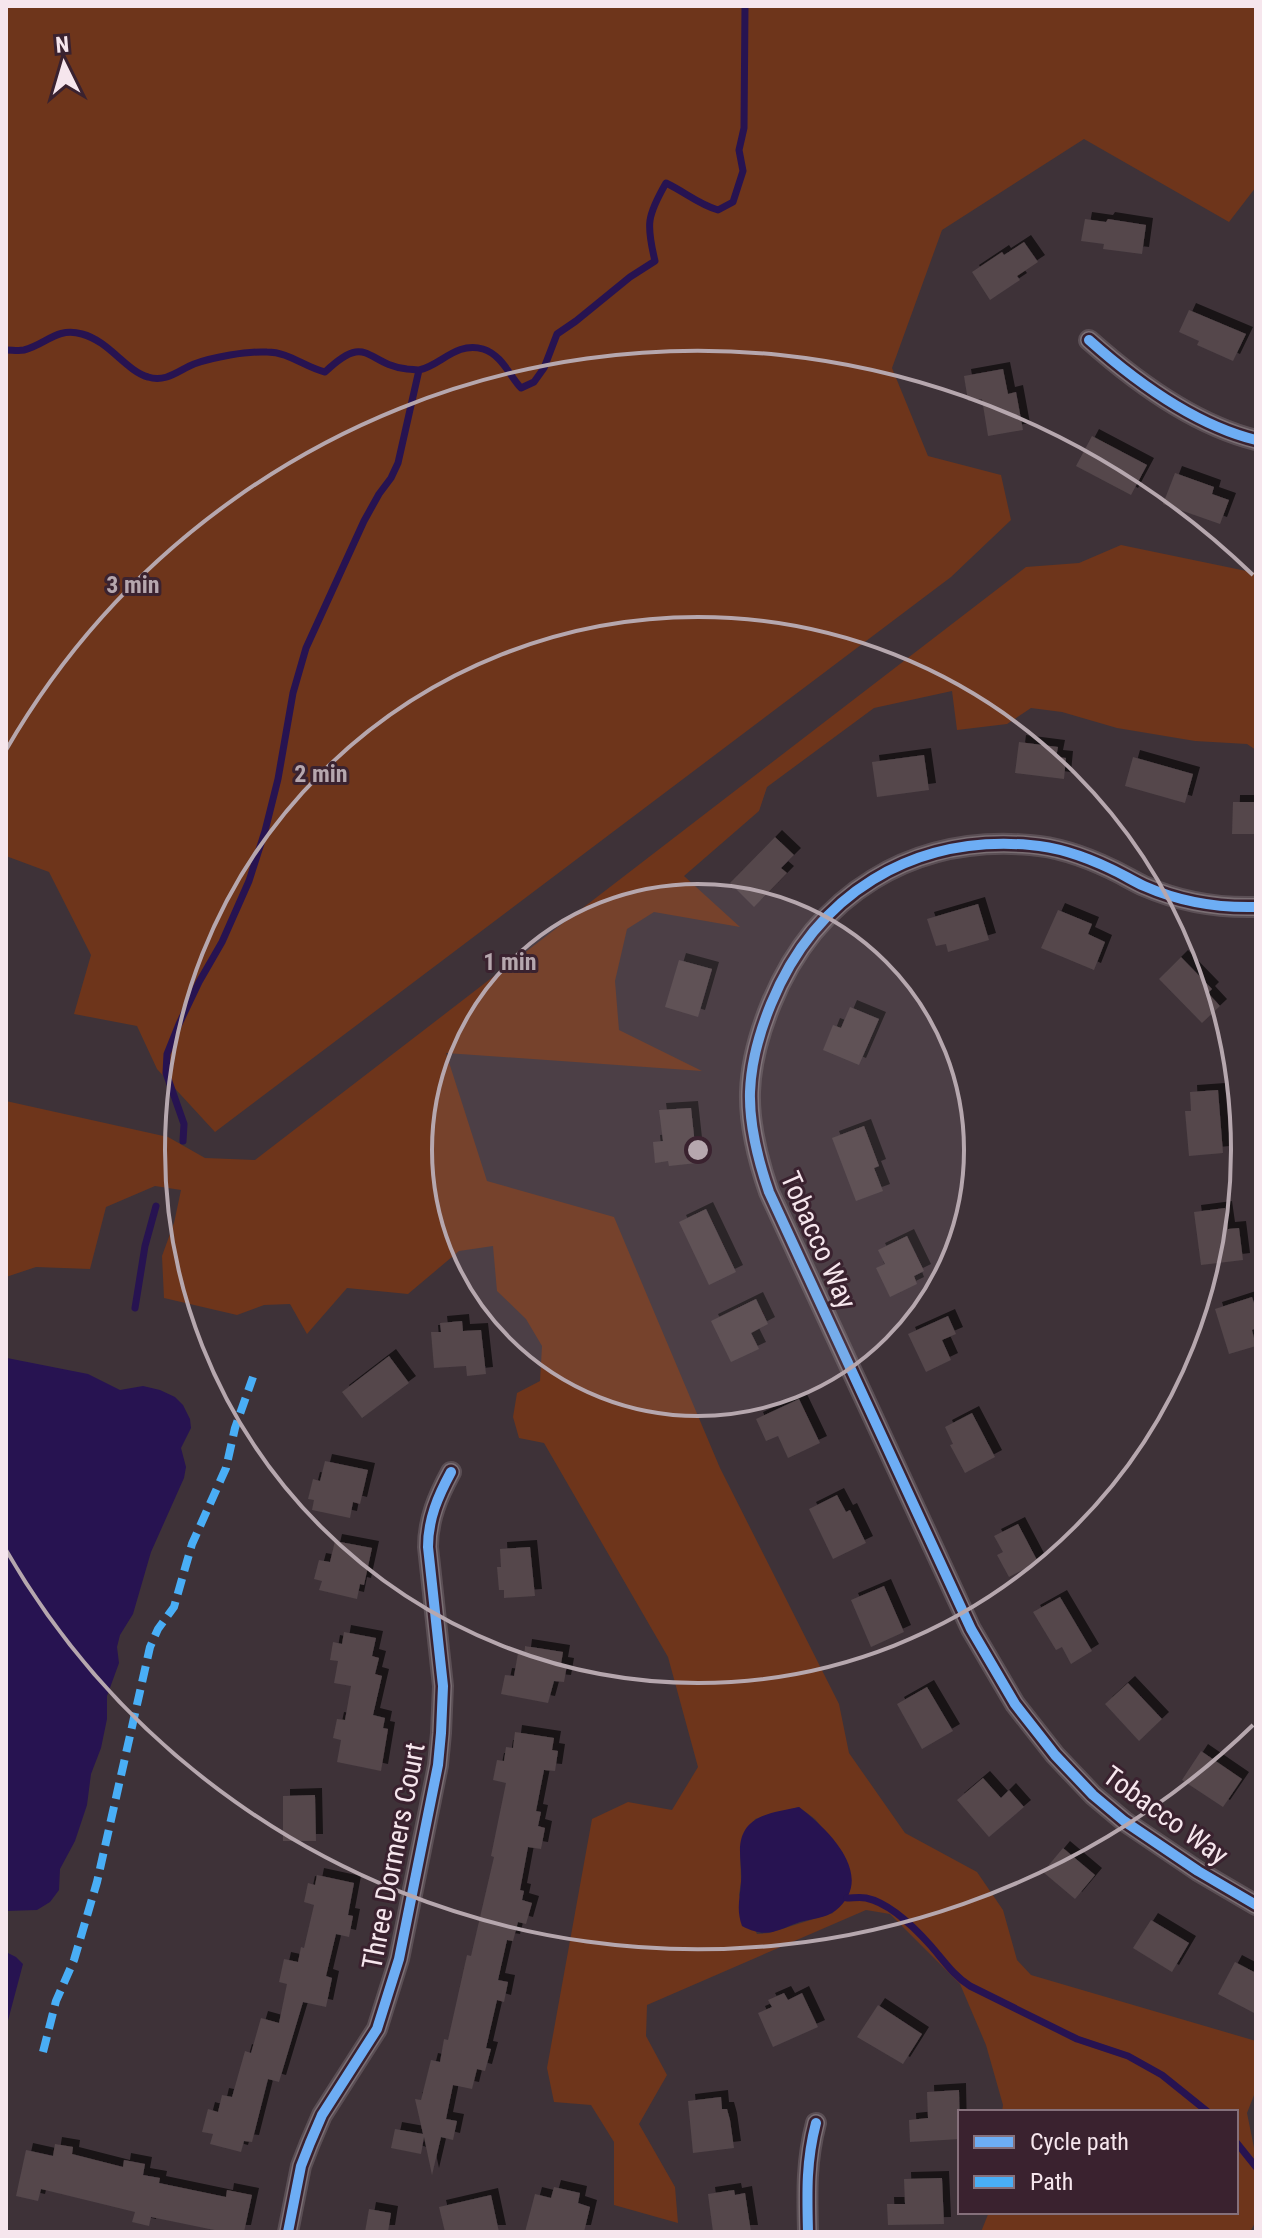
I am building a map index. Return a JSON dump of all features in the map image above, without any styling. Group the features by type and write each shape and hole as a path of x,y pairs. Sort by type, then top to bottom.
{"street":[{"path":"1089,340 1125,372 1174,403 1210,423 1256,440"},
{"name":"Tobacco Way","path":"1256,907 1215,905 1179,898 1144,886 1077,855 1035,845 984,844 935,852 871,880 842,901 817,926 779,984 764,1021 750,1091 757,1157 769,1192 971,1629 1015,1704 1055,1755 1093,1795 1124,1821 1198,1871 1256,1905"},
{"name":"Three Dormers Court","path":"288,2232 301,2166 310,2143 322,2115 377,2029 399,1959 438,1765 443,1686 428,1530 437,1497 451,1472"},
{"path":"808,2232 806,2177 816,2123"}],"shaded area":[{"path":"6,6 1256,6 1256,187 1229,222 1084,139 942,230 892,368 928,456 1001,475 1011,520 951,577 215,1132 157,1069 137,1026 74,1014 91,955 49,872 6,856"},
{"path":"1121,545 1256,573 1256,750 1247,744 1195,741 1117,728 1062,712 1031,708 1007,724 957,730 952,691 874,708 767,787 759,811 684,876 740,927 654,912 627,929 615,981 619,1030 702,1071 446,1053 487,1181 614,1217 720,1468 839,1704 849,1753 905,1833 977,1872 1003,1910 1017,1960 1031,1975 1256,2041 1256,2090 1247,2113 1256,2158 1256,2221 1250,2232 981,2232 988,2214 1238,2214 1238,2110 1002,2110 986,2045 960,1984 890,1914 866,1910 647,2005 646,2036 667,2075 639,2124 675,2187 678,2223 614,2205 614,2142 591,2105 554,2102 547,2068 592,1819 628,1802 672,1810 698,1767 668,1657 544,1443 519,1438 513,1417 517,1393 540,1381 542,1346 526,1319 497,1291 493,1246 459,1251 408,1294 347,1288 307,1334 290,1304 264,1305 237,1315 164,1298 162,1256 174,1223 181,1190 155,1186 106,1207 90,1269 36,1267 6,1277 6,1101 168,1137 205,1158 255,1160 1026,567 1079,563","holes":["799,1807 815,1819 843,1853 833,1913 757,1934 739,1895 740,1848 755,1819"]},
{"path":"7,1358 88,1374 120,1390 143,1386 160,1390 183,1405 191,1428 181,1448 186,1467 184,1478 151,1552 133,1614 120,1635 117,1647 119,1663 107,1696 107,1719 101,1748 91,1774 87,1805 75,1841 60,1869 59,1890 50,1902 37,1910 6,1911"},
{"path":"799,1807 823,1828 844,1854 852,1884 847,1898 835,1911 823,1917 771,1932 751,1930 742,1926 739,1914 741,1839 751,1823 759,1818"},
{"path":"6,1952 23,1964 6,2028"}],"building":[{"path":"1085,219 1146,225 1142,254 1103,249 1104,244 1081,241"},
{"path":"1024,242 1038,262 1017,276 1020,280 990,300 972,272"},
{"path":"1189,310 1246,334 1233,361 1197,345 1199,341 1179,332"},
{"path":"1003,369 1008,394 1016,392 1023,430 988,436 982,399 968,401 964,376"},
{"path":"1092,436 1147,465 1131,495 1076,466"},
{"path":"1175,473 1214,487 1212,494 1229,500 1220,524 1163,504"},
{"path":"1019,742 1058,747 1056,757 1066,758 1064,779 1015,773"},
{"path":"924,755 929,790 877,797 872,762"},
{"path":"1133,757 1193,774 1185,803 1125,786"},
{"path":"1233,802 1256,802 1256,834 1232,834"},
{"path":"775,837 794,855 781,868 787,873 754,907 730,883"},
{"path":"978,904 989,940 948,952 946,944 936,946 927,919"},
{"path":"1058,910 1092,924 1088,934 1105,942 1094,970 1041,948"},
{"path":"1181,957 1212,989 1208,993 1220,1006 1202,1023 1159,979"},
{"path":"679,960 712,969 698,1017 665,1007"},
{"path":"850,1007 879,1019 859,1065 823,1050 833,1025 841,1028"},
{"path":"1218,1090 1223,1153 1189,1156 1185,1111 1191,1111 1190,1092"},
{"path":"691,1108 697,1163 669,1166 668,1161 655,1163 653,1142 663,1141 659,1110"},
{"path":"864,1126 879,1166 874,1168 883,1191 856,1201 832,1138"},
{"path":"1225,1208 1228,1229 1239,1228 1243,1260 1201,1265 1194,1212"},
{"path":"706,1209 736,1272 709,1285 679,1222"},
{"path":"907,1236 924,1271 914,1276 917,1284 890,1297 876,1268 885,1264 878,1250"},
{"path":"1252,1297 1256,1309 1256,1328 1252,1330 1256,1346 1229,1354 1215,1309"},
{"path":"756,1299 768,1324 751,1333 759,1349 731,1362 711,1321"},
{"path":"948,1316 956,1334 942,1340 951,1360 926,1372 908,1334"},
{"path":"462,1321 463,1331 481,1330 486,1374 467,1376 466,1366 434,1368 431,1332 441,1332 440,1323"},
{"path":"389,1356 409,1383 362,1418 342,1392"},
{"path":"799,1399 820,1443 788,1458 778,1436 766,1441 756,1419"},
{"path":"972,1413 995,1457 965,1473 950,1445 953,1444 945,1427"},
{"path":"325,1461 368,1470 360,1504 353,1502 350,1518 312,1510 314,1500 308,1499 313,1479 320,1481"},
{"path":"837,1495 846,1512 850,1510 866,1543 833,1559 809,1509"},
{"path":"1018,1524 1038,1562 1009,1577 997,1555 1003,1552 994,1536"},
{"path":"335,1541 372,1548 364,1585 360,1584 357,1599 319,1590 322,1581 314,1579 319,1560 330,1562"},
{"path":"530,1547 535,1596 504,1598 504,1590 499,1590 497,1567 501,1567 500,1549"},
{"path":"884,1586 904,1632 871,1647 851,1600"},
{"path":"1060,1597 1092,1651 1071,1664 1062,1647 1056,1650 1033,1612"},
{"path":"344,1632 376,1638 372,1656 379,1658 375,1674 382,1676 373,1715 385,1718 383,1728 388,1729 381,1771 337,1762 341,1740 333,1738 337,1719 345,1720 351,1686 334,1683 338,1661 330,1660 333,1642 342,1644"},
{"path":"525,1646 563,1652 561,1664 567,1665 564,1682 554,1681 548,1703 501,1694 505,1675 514,1676 518,1653 524,1654"},
{"path":"1128,1683 1162,1719 1139,1741 1105,1704"},
{"path":"927,1687 953,1731 922,1749 897,1704"},
{"path":"515,1732 554,1738 552,1750 558,1751 555,1771 544,1770 536,1811 541,1812 538,1826 545,1828 541,1849 528,1847 520,1890 524,1891 522,1900 532,1903 526,1924 518,1922 513,1941 507,1940 498,1980 508,1982 504,2002 497,2000 486,2048 491,2049 485,2071 477,2069 472,2089 453,2085 446,2119 457,2121 453,2140 441,2137 432,2175 424,2137 421,2154 391,2148 395,2129 423,2134 415,2099 421,2100 431,2060 440,2062 467,1955 471,1956 494,1857 491,1856 506,1783 493,1780 497,1760 504,1761 506,1747 513,1748"},
{"path":"1201,1751 1242,1779 1223,1807 1182,1780"},
{"path":"983,1778 1001,1798 1009,1790 1024,1807 989,1837 957,1800"},
{"path":"315,1795 316,1841 283,1841 283,1796"},
{"path":"1063,1848 1095,1875 1075,1899 1043,1872"},
{"path":"317,1875 354,1883 348,1915 353,1916 349,1937 336,1934 326,1976 332,1978 326,2007 303,2002 279,2082 268,2079 252,2142 244,2141 241,2152 210,2144 213,2134 202,2132 208,2109 218,2112 222,2095 232,2097 245,2051 251,2053 261,2018 279,2023 287,1984 279,1982 284,1959 298,1962 301,1947 304,1948 314,1905 304,1902 308,1883 315,1885"},
{"path":"1151,1920 1189,1943 1172,1972 1133,1948"},
{"path":"1235,1962 1256,1973 1256,2014 1218,1994"},
{"path":"784,1993 788,2000 802,1993 818,2027 773,2047 758,2013 772,2007 768,2000"},
{"path":"878,2005 922,2034 903,2064 857,2037"},
{"path":"959,2090 958,2139 910,2142 909,2120 928,2118 927,2092"},
{"path":"721,2097 722,2109 727,2109 730,2120 734,2148 693,2153 688,2101"},
{"path":"55,2144 73,2147 72,2154 123,2167 124,2160 145,2164 143,2175 160,2178 159,2183 226,2197 227,2190 252,2195 244,2232 224,2232 151,2217 149,2226 132,2222 135,2212 41,2189 38,2201 16,2196 26,2150 53,2156"},
{"path":"942,2178 944,2224 888,2225 887,2204 905,2204 904,2179"},
{"path":"554,2187 580,2193 578,2203 590,2207 584,2232 525,2232 535,2194 551,2198"},
{"path":"734,2190 735,2195 745,2193 751,2232 713,2232 708,2194"},
{"path":"491,2195 499,2232 445,2232 439,2207"},
{"path":"369,2209 391,2213 388,2232 365,2232"}],"waterway":[{"path":"6,350 24,350 58,334 73,332 101,343 132,369 155,378 167,377 211,359 259,352 282,354 325,372 339,360 359,352 393,366 419,370 456,351 473,347 495,356 521,388 534,382 544,368 557,334 655,261 650,220 666,183 718,210 733,202 743,171 739,150 744,128 745,6"},
{"path":"183,1141 184,1124 166,1073 167,1054 249,881 278,779 293,693 306,648 364,521 398,463 419,370"},
{"path":"135,1308 145,1246 156,1206"},
{"path":"847,1898 875,1901 902,1917 970,1986 1077,2039 1128,2056 1162,2075 1206,2110"},
{"path":"1238,2144 1256,2167"}],"marked path":[{"path":"43,2052 56,2001 74,1960 97,1882 150,1647 158,1629 174,1607 192,1544 226,1468 235,1428 253,1377"}],"cycle path":[{"path":"1089,340 1126,371 1188,413 1256,440"},
{"path":"1256,907 1184,900 1144,886 1082,857 1040,846 987,844 946,850 908,862 873,880 842,903 814,931 790,965 763,1025 754,1058 750,1092 755,1143 769,1192 971,1629 1015,1704 1055,1755 1093,1795 1124,1821 1198,1871 1256,1905"},
{"path":"288,2232 301,2166 310,2143 322,2115 377,2029 399,1959 438,1765 443,1686 428,1537 435,1508 451,1472"},
{"path":"808,2232 807,2190 816,2123"}]}
